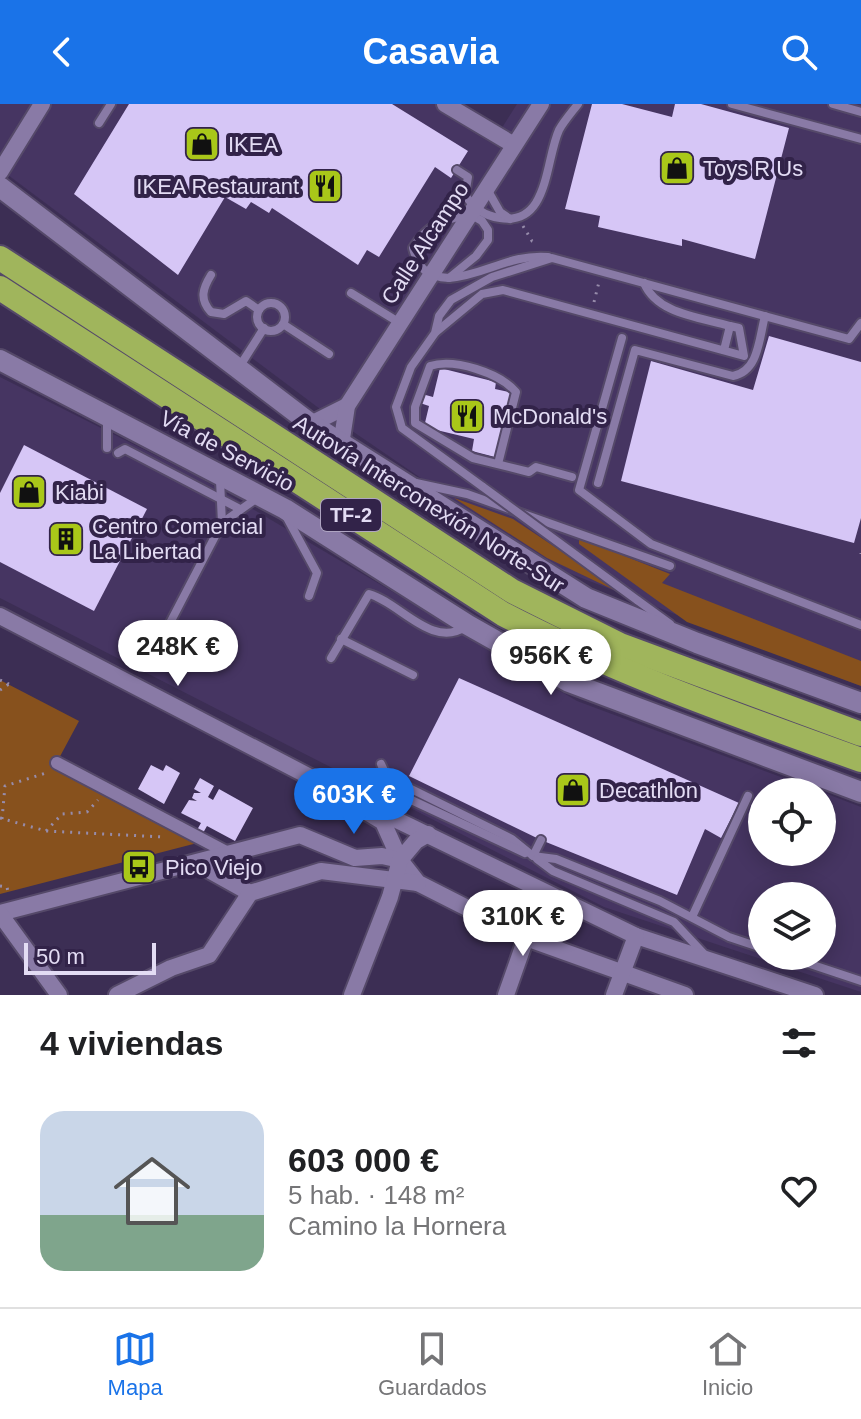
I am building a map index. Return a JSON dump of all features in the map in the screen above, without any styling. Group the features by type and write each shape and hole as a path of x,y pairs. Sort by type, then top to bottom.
{"highway":[{"name":"Autovía Interconexión Norte-Sur","path":"4,260 512,591 620,645 861,734"},
{"name":"TF-2","path":"0,288 503,614 576,652 657,686 861,760"}],"street":[{"path":"0,172 42,104"},
{"path":"445,104 514,145"},
{"name":"Calle Alcampo","path":"341,445 347,406 541,104"},
{"path":"0,187 311,424 391,478 586,598 697,643 861,703"},
{"name":"Vía de Servicio","path":"0,360 285,509 468,625 569,682 861,792"},
{"path":"311,424 347,406"},
{"path":"0,616 339,792 636,936 815,995"},
{"path":"61,765 232,855"},
{"path":"339,792 383,822 400,860 418,883"},
{"path":"352,995 400,860 416,841 428,834"},
{"path":"59,995 0,913 198,864 300,835 355,858 382,856 400,860"},
{"path":"321,871 327,861 326,846"},
{"path":"198,864 250,893"},
{"path":"117,995 171,968 209,955 250,893 321,871 418,883 526,938 621,975 685,995"},
{"path":"614,995 636,936"},
{"path":"506,995 526,938"}],"lane":[{"path":"99,123 111,104"},
{"path":"578,104 560,129 535,205 527,215 511,219 472,211 441,220 424,231 413,248 417,264 431,276 449,278 463,277 509,259 552,258 849,339 861,323"},
{"path":"732,104 861,139"},
{"path":"833,104 861,112"},
{"path":"449,278 476,256 488,240 485,223 472,211 465,195 468,177 457,170"},
{"path":"487,189 500,212 511,219"},
{"path":"435,333 439,316 465,289 552,258"},
{"path":"211,275 203,288 203,299 211,312 224,314 246,301 259,310"},
{"path":"644,283 649,296 661,306 739,328 744,356 503,290 482,294 435,333 411,367 396,407 402,428 697,643"},
{"path":"351,293 400,323"},
{"path":"266,304 279,305 284,312 283,324 276,329 264,328 258,318 259,310 266,304"},
{"path":"598,483 635,350 733,376 745,374 752,366 765,316"},
{"path":"283,324 329,354"},
{"path":"724,350 730,326"},
{"path":"238,370 264,328"},
{"path":"622,338 579,490 651,544 861,625"},
{"path":"498,464 516,392 506,381 444,361 430,366 415,407 415,423 473,458 529,472 536,467 572,477"},
{"path":"107,415 107,448"},
{"path":"118,453 125,449 240,509"},
{"path":"220,474 222,523"},
{"path":"391,478 467,494 670,566"},
{"path":"159,644 222,523 262,496"},
{"path":"285,509 286,518 317,573 309,596"},
{"path":"331,658 369,594 434,631 458,631 468,625"},
{"path":"341,639 413,675"},
{"path":"381,764 387,777 512,839 553,871 674,922 713,963"},
{"path":"339,792 359,784 392,791 503,846 533,856 556,859 748,943"},
{"path":"692,917 748,796"},
{"path":"533,856 541,840"},
{"path":"828,970 861,981"}],"path":[{"path":"591,313 602,271"},
{"path":"0,680 9,684 0,690"},
{"path":"61,765 5,786 1,819 46,831 203,839"},
{"path":"46,831 62,814 87,812 107,789"}],"shaded area":[{"path":"0,104 455,104 500,131 517,104 861,104 861,686 548,565 320,409 0,169"},
{"path":"0,377 202,479 577,701 783,778 748,778 748,866 836,866 836,797 861,807 861,992 794,970 836,970 836,882 748,882 748,955 604,907 0,598"},
{"path":"454,498 513,519 633,599 547,558"},
{"path":"579,538 670,574 662,583 861,661 861,686 687,622 579,544"},
{"path":"0,680 79,721 57,762 205,841 0,894"}],"building":[{"path":"129,104 392,104 468,151 451,178 435,167 379,257 367,250 358,265 272,208 269,213 251,202 246,209 225,197 178,275 74,194"},
{"name":"Toys R Us","path":"592,104 622,104 672,117 675,104 701,104 789,128 755,259 682,239 682,246 598,227 600,216 565,209"},
{"path":"769,336 861,362 861,518 854,543 621,481 651,361 753,390"},
{"name":"McDonald's","path":"440,368 496,382 495,389 513,393 495,457 472,451 474,439 424,427 429,406 420,403 422,394 433,397"},
{"name":"Centro Comercial La Libertad","path":"24,445 147,509 94,611 0,562 0,493"},
{"name":"Decathlon","path":"459,678 739,803 721,838 705,829 677,895 541,840 409,776"},
{"path":"151,765 163,771 166,765 180,773 164,804 138,789"},
{"path":"200,778 214,786 208,797 213,800 219,789 253,808 235,841 207,826 203,833 197,830 201,823 181,813 189,800 197,801 192,798 194,793 201,793 194,789"}],"place":[{"name":"IKEA","path":"202,144"},
{"name":"Toys R Us","path":"677,168"},
{"name":"IKEA Restaurant","path":"325,186"},
{"name":"McDonald's","path":"467,416"},
{"name":"Kiabi","path":"29,492"},
{"name":"Centro Comercial La Libertad","path":"66,539"},
{"name":"Decathlon","path":"573,790"},
{"name":"Pico Viejo","path":"139,867"}]}
